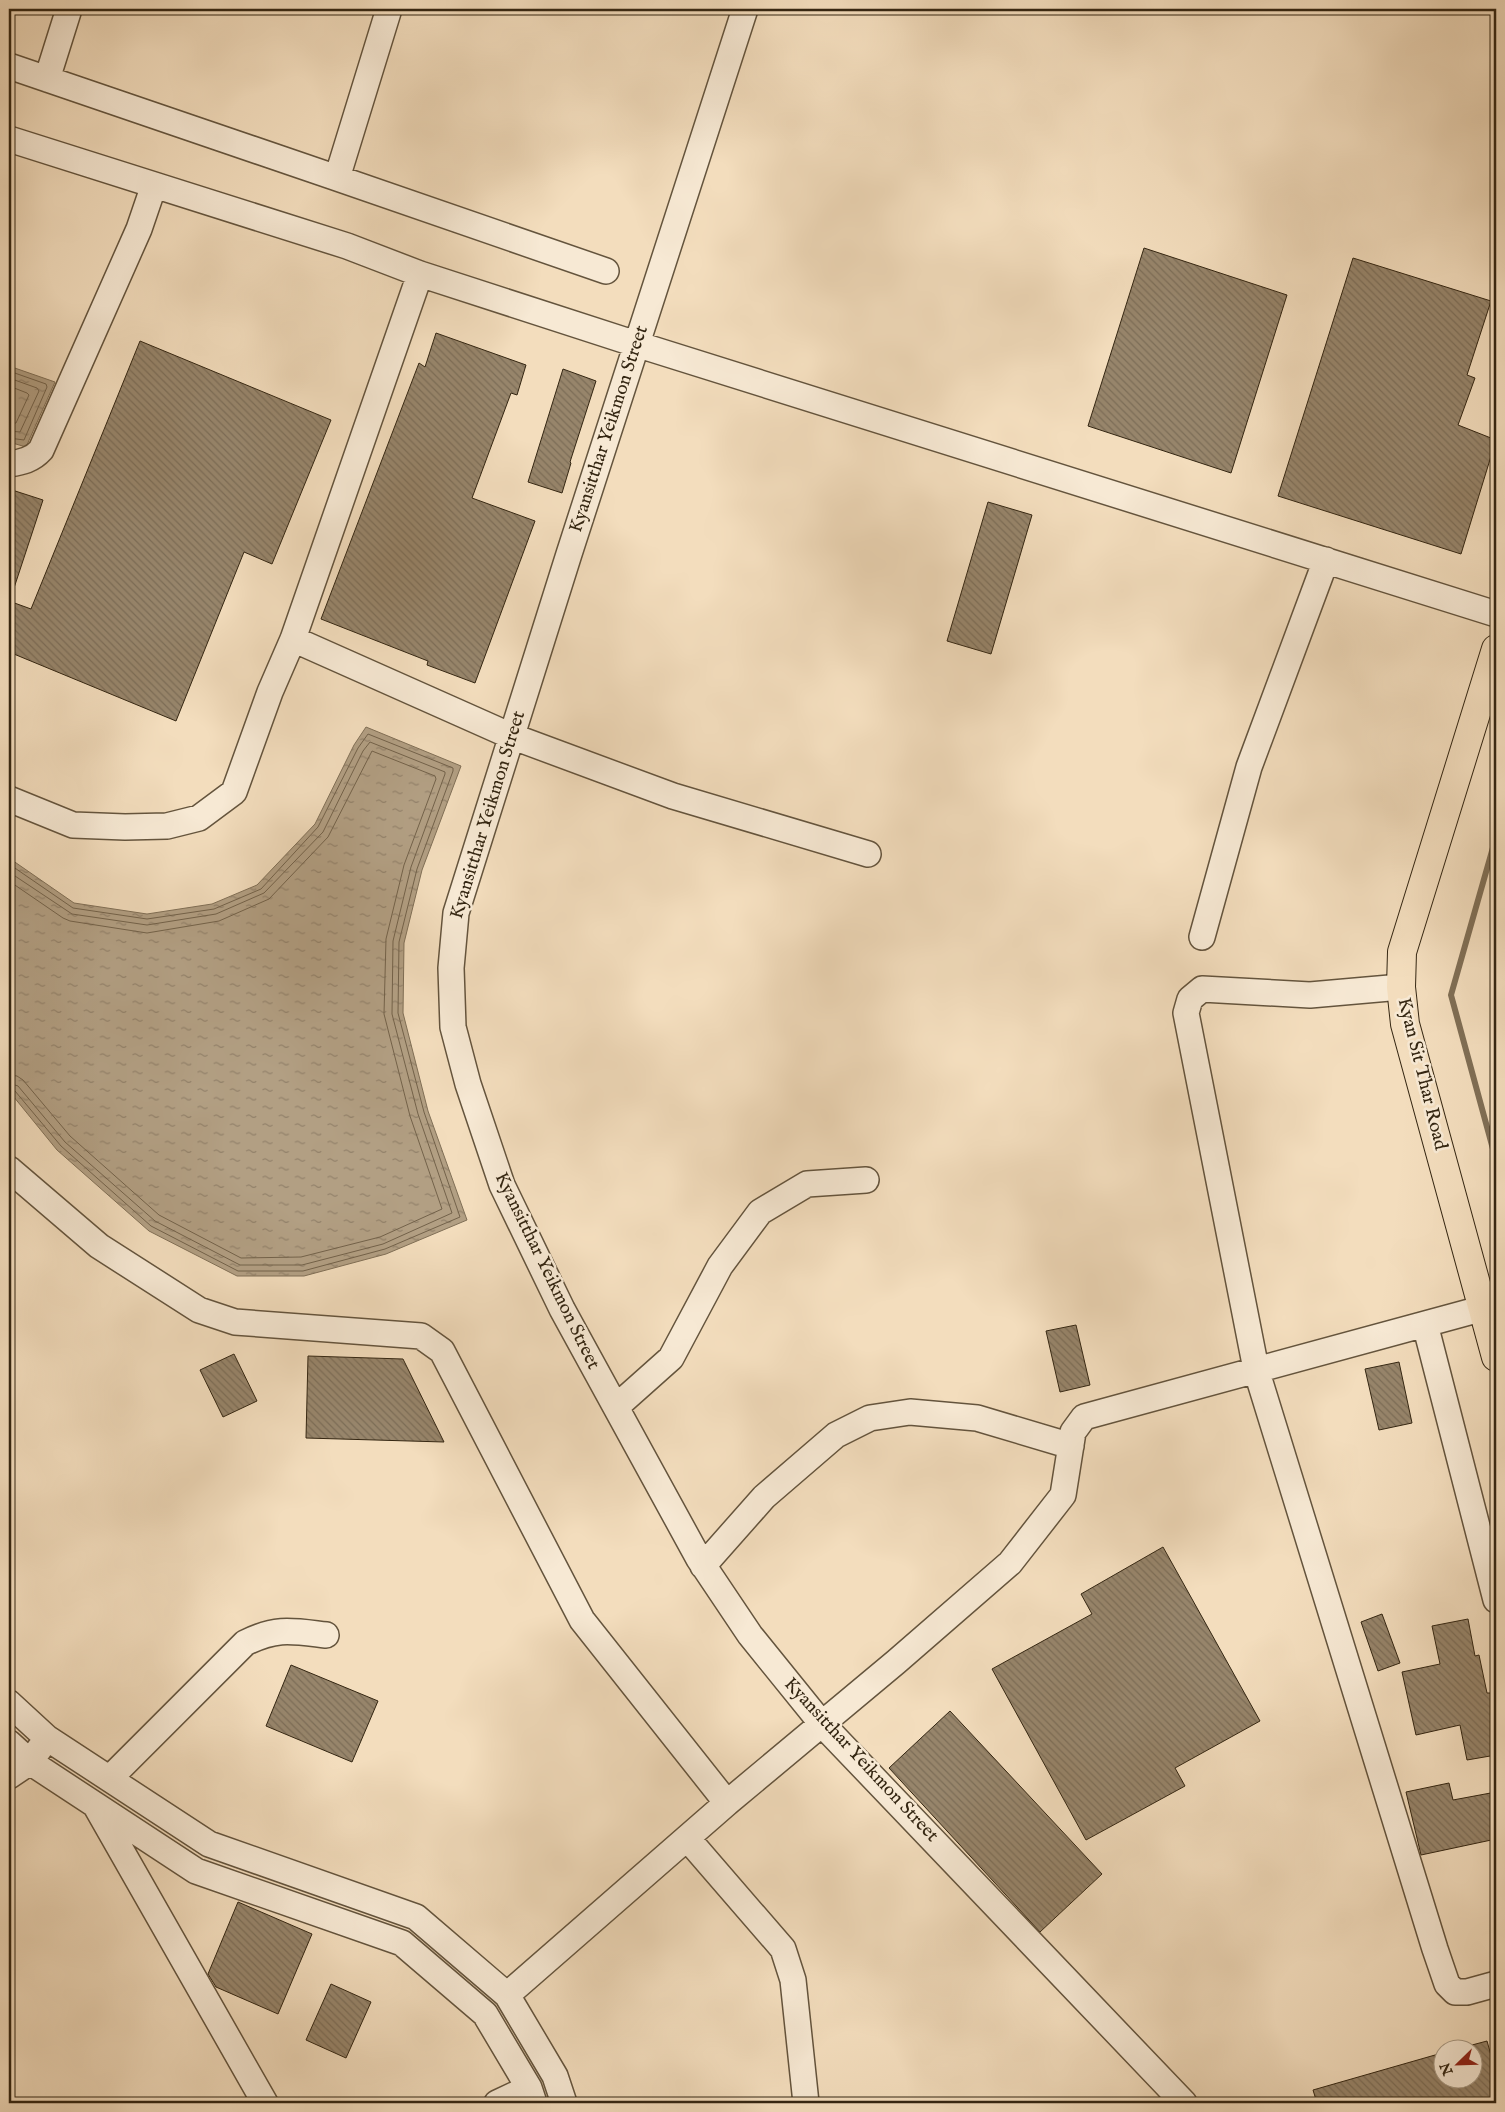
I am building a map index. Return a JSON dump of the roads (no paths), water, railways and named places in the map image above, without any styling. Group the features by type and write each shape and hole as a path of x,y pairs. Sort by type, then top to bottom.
{"main road":[{"name":"Kyan Sit Thar Road","path":"1496,648 1402,952 1400,988 1405,1024 1496,1357"}],"street":[{"path":"47,79 69,9"},
{"path":"337,178 389,9"},
{"name":"Kyansitthar Yeikmon Street","path":"745,9 636,344 456,913 451,968 453,1027 468,1084 502,1186 562,1308 703,1566 750,1635 822,1724 1184,2103"},
{"path":"9,66 606,271"},
{"path":"9,139 348,246 420,274 636,344 1496,614"},
{"path":"9,464 34,458 41,450 139,229 154,185"},
{"path":"9,799 73,824 125,827 167,826 199,818 234,792 270,692 293,639 420,274"},
{"path":"1202,937 1249,767 1326,560"},
{"path":"293,639 511,736 673,796 868,854"},
{"path":"1400,988 1310,995 1202,989 1190,999 1186,1014 1256,1369 1447,1984 1454,1992 1467,1992 1496,1984"},
{"path":"9,1169 99,1246 199,1310 235,1322 421,1336 442,1351 582,1620 727,1803"},
{"path":"616,1407 671,1358 720,1266 760,1212 807,1184 866,1180"},
{"path":"507,1995 727,1803 1010,1563 1063,1495 1073,1432 1084,1418 1256,1369 1484,1308"},
{"path":"1425,1324 1496,1600"},
{"path":"703,1566 764,1497 836,1435 870,1418 910,1412 977,1418 1071,1446"},
{"path":"110,1778 246,1643 264,1634 285,1630 326,1635"},
{"path":"9,1703 47,1738 209,1844 416,1917 507,1995 556,2076 564,2103"},
{"path":"9,1776 30,1762 47,1738"},
{"path":"9,1743 30,1762 94,1802 196,1871 402,1943 485,2014 531,2096 497,2103"},
{"path":"94,1802 265,2103"},
{"path":"687,1838 783,1949 793,1980 806,2103"}],"water":[{"path":"9,366 55,382 26,447 9,442"},
{"path":"366,727 461,766 422,870 404,943 403,1013 428,1111 467,1220 386,1254 304,1276 237,1276 149,1231 57,1150 9,1091 9,858 74,903 147,914 212,904 257,885 315,824 354,745"}],"waterway":[{"path":"1496,837 1451,995 1496,1160"}]}
